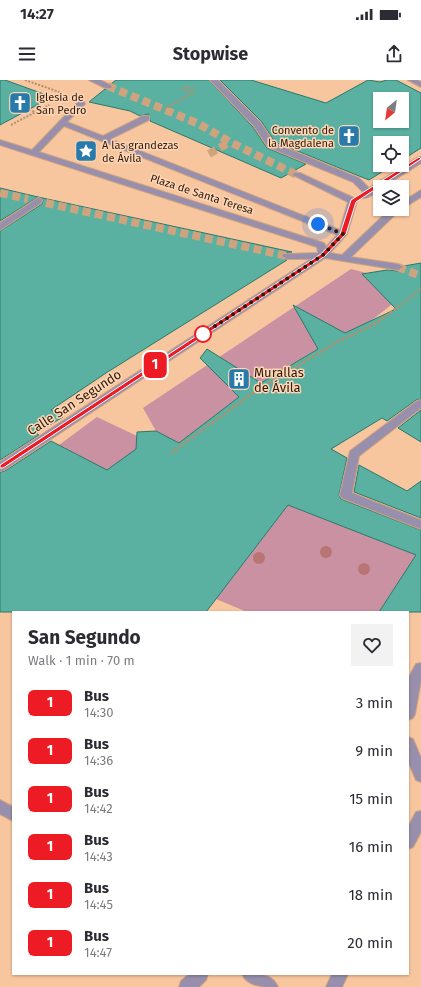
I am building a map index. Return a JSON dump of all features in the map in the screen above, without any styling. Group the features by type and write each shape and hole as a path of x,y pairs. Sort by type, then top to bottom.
{"street":[{"path":"93,80 108,86"},
{"path":"214,80 257,124 271,145 356,180 369,193"},
{"path":"412,80 421,85"},
{"path":"33,153 81,104"},
{"path":"104,139 146,118"},
{"name":"Plaza de Santa Teresa","path":"62,123 343,234"},
{"name":"Plaza de Santa Teresa","path":"0,142 321,245 323,255"},
{"path":"297,175 353,201 369,193 421,159"},
{"path":"409,201 421,193"},
{"path":"0,226 42,202 28,199"},
{"name":"Calle San Segundo","path":"0,466 323,255 343,234 353,201"},
{"path":"345,257 388,216"},
{"path":"287,256 301,258 323,255 345,257 398,267"},
{"path":"421,403 354,454 346,495 421,525"},
{"path":"409,708 414,680 421,668"},
{"path":"409,746 421,776"},
{"path":"0,806 12,814"},
{"path":"409,840 421,817"},
{"path":"187,987 199,975"},
{"path":"252,975 270,987"},
{"path":"334,987 340,975"}],"path":[{"path":"25,80 68,95"},
{"path":"171,106 193,93 183,89 186,87"},
{"path":"10,126 55,102"},
{"path":"171,453 254,392 339,341 375,324 421,289"}],"shaded area":[{"path":"351,269 370,274 367,277 371,284 400,298 372,320 327,343 261,383 241,371 242,395 179,443 156,431 143,408"},
{"path":"97,417 137,436 136,440 139,447 111,494 79,455 59,445"},
{"path":"288,505 416,555 380,611 245,611 216,599"}],"building":[{"name":"Iglesia de San Pedro","path":"0,80 5,80 52,97 0,125"},
{"path":"116,80 209,80 253,127 267,148 306,164 281,178 150,121 149,114 140,116 130,111 89,102 105,89 112,89 113,86 111,84"},
{"name":"Convento de la Magdalena","path":"220,80 251,80 326,103 368,80 380,82 396,80 421,93 421,148 409,156 409,136 373,136 373,172 382,172 369,180 275,142 261,121"},
{"path":"0,188 38,197 0,221"},
{"path":"38,197 292,252 283,253 281,256 287,260 106,373 51,410 63,417 36,433 39,435 0,460 0,231 42,204 43,200"},
{"path":"421,263 421,399 416,400 387,421 382,418 331,449 347,458 339,495 341,499 421,530 421,612 380,611 416,555 288,505 207,611 0,612 0,472 5,471 51,441 107,470 136,449 137,432 156,431 179,443 239,397 200,358 207,349 261,383 318,349 293,305 345,333 396,309 362,274 387,270 398,271 404,266"},
{"path":"421,410 421,442 398,428"},
{"path":"359,465 407,491 421,481 421,518 354,492"}],"tunnel":[{"path":"108,86 199,124 230,142"},
{"path":"209,154 230,142"},
{"path":"230,142 297,175"},
{"path":"0,193 28,199"},
{"path":"46,203 287,256"},
{"path":"398,267 421,276"}],"bus line":[{"name":"1","path":"0,466 323,255 343,234 353,201 369,193 421,159"}],"place":[{"name":"Iglesia de San Pedro","path":"20,103"},
{"name":"Convento de la Magdalena","path":"349,136"},
{"name":"A las grandezas de Ávila","path":"86,151"},
{"name":"Murallas de Ávila","path":"239,379"}],"route":[{"path":"203,334 200,336 323,255 343,234 318,224"}]}
